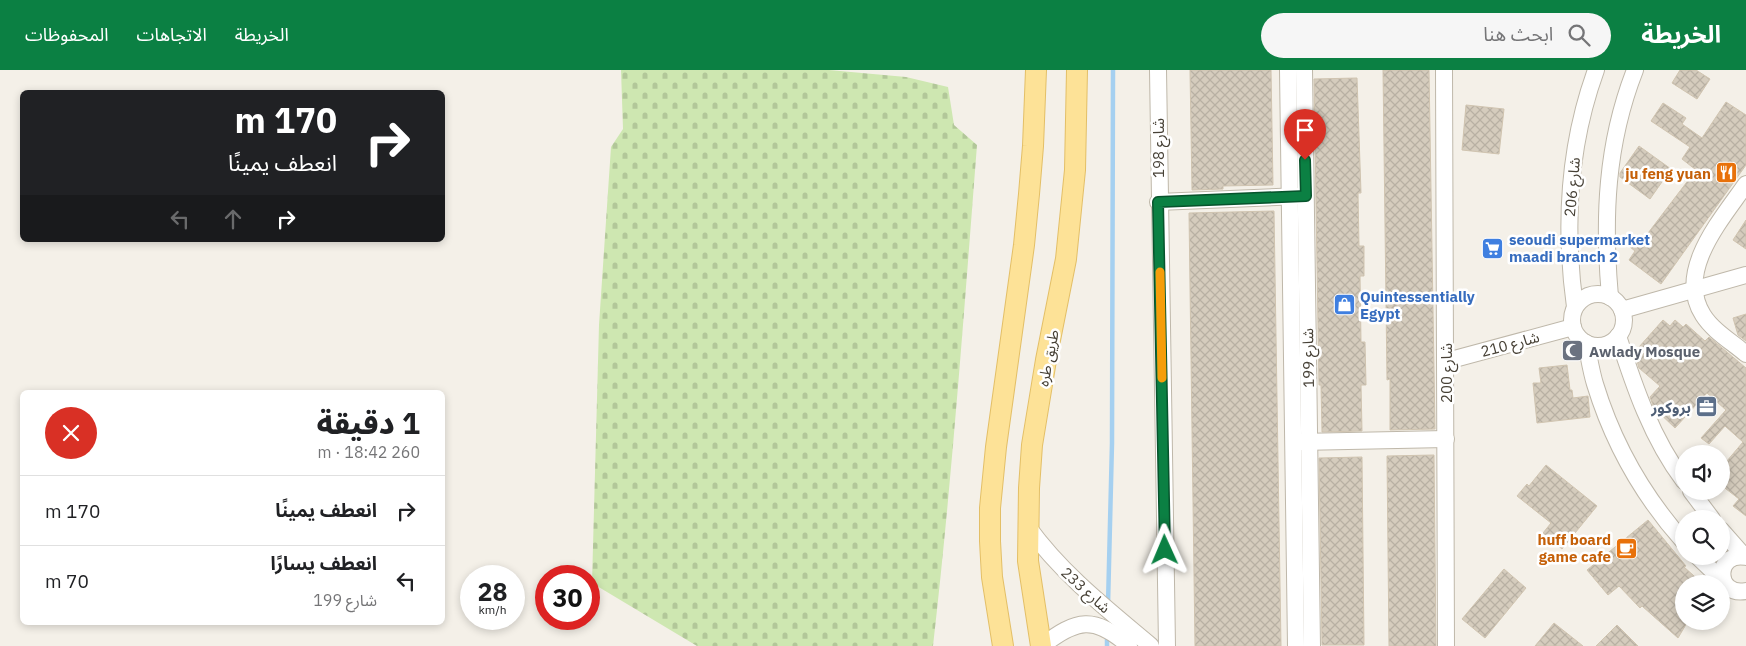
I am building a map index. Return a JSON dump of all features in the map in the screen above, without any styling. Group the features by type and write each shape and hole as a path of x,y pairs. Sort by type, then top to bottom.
{"main road":[{"path":"1003,646 992,577 990,508 996,447 1027,211 1033,146 1036,70"},
{"name":"طريق طره","path":"1041,646 1028,561 1028,488 1032,445 1046,360 1060,298 1069,233 1075,161 1077,70"}],"street":[{"name":"شارع 198","path":"1158,70 1158,202 1166,646"},
{"name":"شارع 199","path":"1288,70 1298,196 1302,442 1312,646"},
{"name":"شارع 199","path":"1298,196 1304,70"},
{"name":"شارع 200","path":"1444,70 1446,646"},
{"name":"شارع 206","path":"1575,307 1568,231 1570,193 1574,155 1582,118 1596,70"},
{"path":"1610,297 1606,251 1606,206 1611,160 1620,116 1636,70"},
{"path":"1746,184 1708,239 1696,272 1694,290 1697,304 1704,317 1746,354"},
{"path":"1158,202 1298,196"},
{"path":"1622,310 1746,275"},
{"path":"1601,294 1610,297 1617,302 1622,310 1624,319 1618,336 1611,342 1603,345 1594,346 1586,343 1578,336 1573,327 1572,317 1575,307 1581,300 1590,295 1601,294"},
{"name":"شارع 210","path":"1446,361 1573,327"},
{"path":"1618,336 1634,386 1655,433 1675,467"},
{"path":"1586,343 1594,383 1624,457 1645,492 1675,532"},
{"path":"1302,442 1446,440"},
{"name":"شارع 199","path":"1296,646 1302,442"},
{"name":"شارع 233","path":"1028,527 1047,553 1070,576 1151,646"},
{"path":"1730,540 1745,556"},
{"path":"1722,575 1726,562 1731,558 1745,556"},
{"path":"1706,565 1717,575"},
{"path":"1730,587 1744,595"},
{"name":"شارع 233","path":"1041,646 1068,628 1086,624 1107,629 1116,634 1128,646"}],"green space":[{"path":"621,70 829,70 906,77 948,87 954,125 977,145 952,459 933,646 697,646 600,588 600,565 592,565 599,325 611,147 623,129"}],"building":[{"path":"1190,70 1271,70 1273,185 1223,186 1223,189 1192,190"},
{"path":"1383,70 1429,70 1435,429 1390,430 1390,379 1387,380"},
{"path":"1680,70 1696,70 1710,79 1697,99 1672,83"},
{"path":"1357,78 1361,193 1358,193 1359,246 1364,246 1364,276 1360,276 1361,342 1365,342 1366,385 1361,385 1362,431 1322,432 1321,385 1319,385 1314,79"},
{"path":"1726,102 1746,115 1746,165 1661,284 1629,260 1635,251 1630,247 1637,237 1642,241 1696,170 1682,159 1690,147 1651,121 1663,103 1686,118 1682,124 1702,138"},
{"path":"1466,105 1504,109 1499,154 1462,150"},
{"path":"1639,146 1671,169 1650,199 1620,177 1620,173"},
{"path":"1274,211 1281,646 1195,646 1189,213"},
{"path":"1746,220 1746,249 1733,240"},
{"path":"1746,314 1746,341 1738,335 1733,318"},
{"path":"1663,320 1670,326 1675,320 1683,327 1686,324 1705,341 1709,337 1746,368 1746,516 1733,506 1739,499 1730,492 1730,457 1743,442 1725,426 1709,444 1701,438 1726,410 1707,393 1675,428 1654,408 1650,397 1660,386 1639,368 1637,361 1645,352 1639,347"},
{"path":"1567,365 1570,390 1572,390 1573,398 1588,396 1590,417 1537,423 1533,383 1541,383 1539,368"},
{"path":"1434,455 1436,646 1389,646 1387,456"},
{"path":"1362,457 1364,645 1322,645 1319,458"},
{"path":"1546,465 1597,506 1562,549 1543,533 1551,523 1517,496 1527,484 1529,486"},
{"path":"1648,520 1675,553 1675,565 1685,565 1684,567 1693,575 1675,575 1675,630 1683,630 1678,638 1642,606 1640,608 1619,586 1608,595 1587,570"},
{"path":"1504,569 1526,588 1485,638 1462,619"},
{"path":"1554,623 1583,646 1535,646"},
{"path":"1617,625 1638,646 1596,646"}],"waterway":[{"path":"1108,605 1112,443 1113,70"},
{"path":"1107,635 1107,646"}],"slow traffic":[{"path":"1160,272 1162,378"}],"place":[{"name":"ju feng yuan","path":"1727,173"},
{"name":"seoudi supermarket maadi branch 2","path":"1493,248"},
{"name":"Quintessentially Egypt","path":"1344,305"},
{"name":"Awlady Mosque","path":"1573,351"},
{"name":"بروكور","path":"1707,407"},
{"name":"huff board game cafe","path":"1627,548"}],"route":[{"path":"1165,550 1158,202 1306,196 1305,160"}]}
